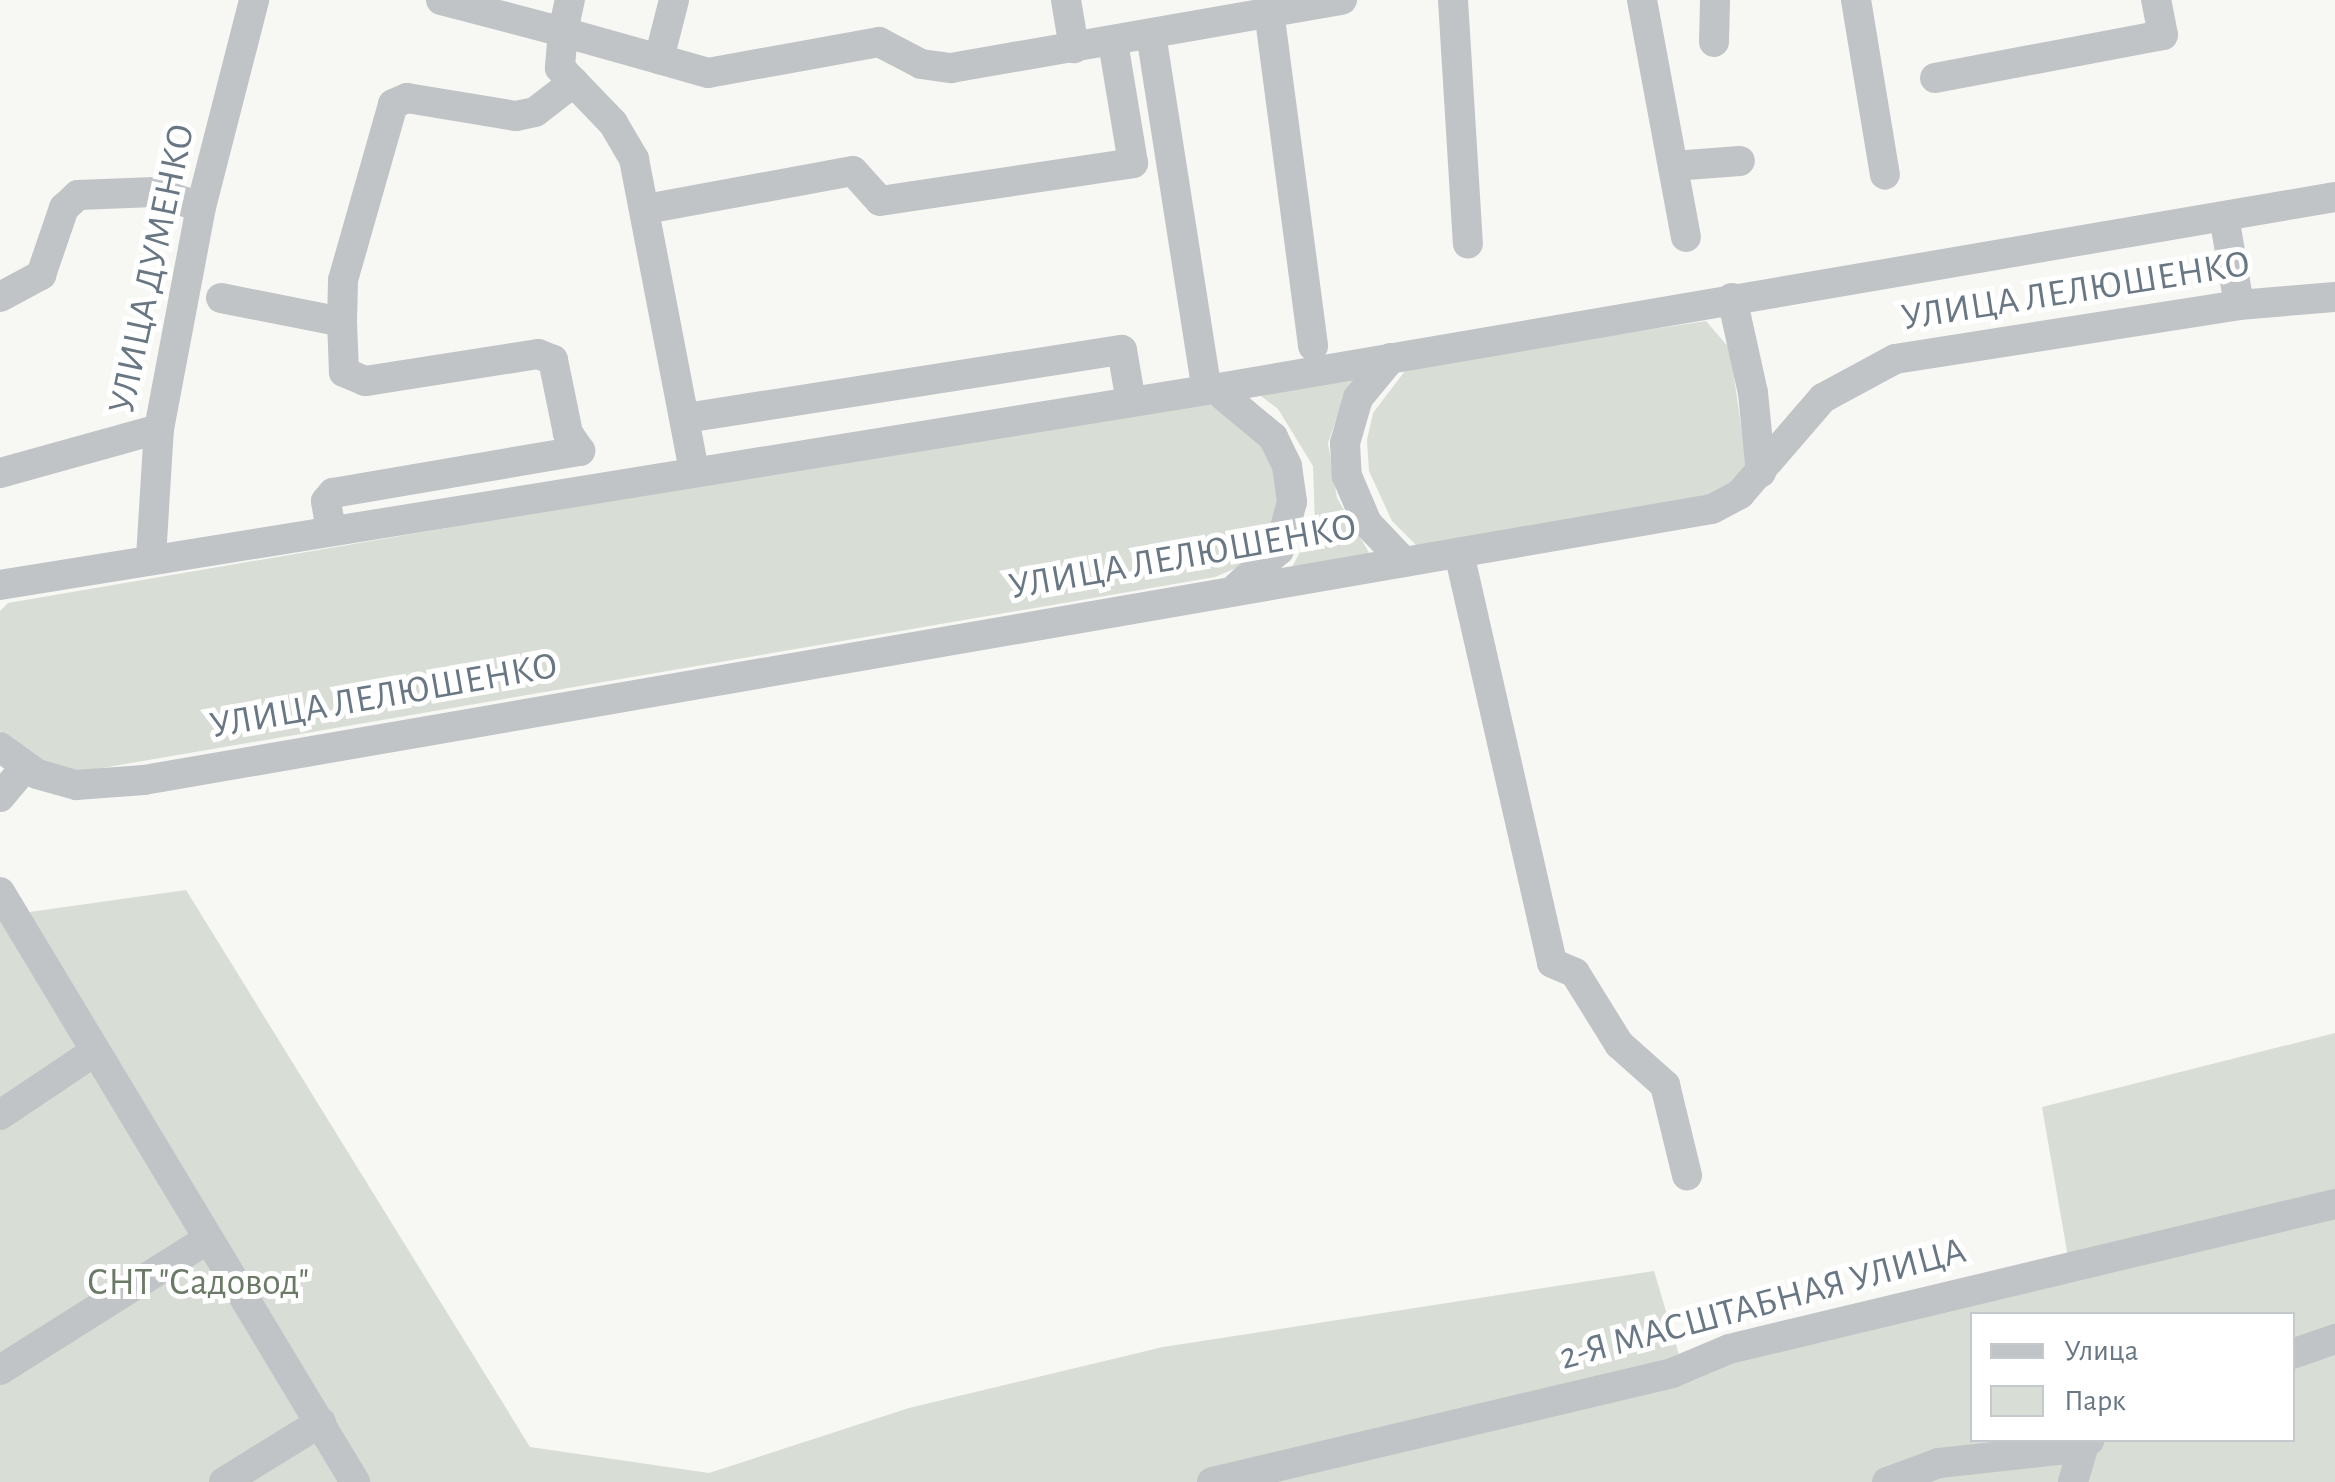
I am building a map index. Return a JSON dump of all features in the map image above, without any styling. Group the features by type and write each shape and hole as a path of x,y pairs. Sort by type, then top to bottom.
{"street":[{"name":"УЛИЦА ДУМЕНКО","path":"151,558 159,429 201,207 254,0"},
{"path":"441,0 708,73 879,42 920,64 950,68 1342,0"},
{"path":"570,0 560,68 613,123 634,160 694,472"},
{"path":"659,59 674,0"},
{"path":"1066,0 1074,48"},
{"path":"1453,0 1468,244"},
{"path":"1642,0 1686,237"},
{"path":"1714,42 1715,0"},
{"path":"1856,0 1885,175"},
{"path":"1935,78 2163,35 2156,0"},
{"path":"1268,12 1312,346"},
{"path":"1150,34 1210,389 1273,437 1287,466 1292,502 1279,550 1236,588"},
{"path":"646,209 854,172 880,201 1133,163 1113,42"},
{"path":"574,82 536,112 516,116 407,98 394,104 343,280 342,322 344,372 364,381 538,354 553,360 568,432 580,451 587,489"},
{"path":"1673,166 1740,160"},
{"path":"0,296 41,275 64,208 78,195 154,192 201,207"},
{"name":"УЛИЦА ЛЕЛЮШЕНКО","path":"4,587 151,558 1210,389 2335,197"},
{"path":"2224,216 2239,305"},
{"name":"УЛИЦА ЛЕЛЮШЕНКО","path":"0,748 25,767 76,785 144,780 1236,588 1712,509 1761,472 1823,398 1895,359 2239,305 2335,297"},
{"path":"221,298 342,322"},
{"path":"1732,298 1753,392 1761,472"},
{"path":"686,418 1122,350 1130,402"},
{"path":"1392,358 1358,398 1345,443 1347,476 1361,512 1404,562"},
{"path":"0,473 159,429"},
{"path":"331,530 326,501 334,493 580,451"},
{"path":"1460,552 1552,963 1574,973 1619,1044 1666,1084 1687,1175"},
{"path":"0,797 25,767"},
{"path":"0,892 355,1482"},
{"path":"0,1116 94,1052"},
{"name":"2-Я МАСШТАБНАЯ УЛИЦА","path":"1212,1482 1672,1372 1729,1349 2335,1204"},
{"path":"0,1370 208,1239"},
{"path":"2295,1353 2335,1339"},
{"path":"224,1482 320,1422"},
{"path":"1887,1482 1939,1463 2059,1450 2081,1442"},
{"path":"2074,1482 2086,1442"}],"green space":[{"path":"1706,321 1730,349 1747,468 1708,502 1419,548 1392,521 1369,471 1367,440 1373,413 1408,367"},
{"path":"1369,369 1343,400 1328,443 1337,498 1371,556 1292,567 1315,524 1313,466 1278,409 1248,386"},
{"path":"1196,400 1248,419 1282,486 1272,535 1241,566 1215,577 67,774 39,766 0,731 0,611 8,603"},
{"name":"СНТ \"Садовод\"","path":"186,890 530,1447 709,1473 909,1408 1163,1347 1654,1271 1680,1358 2069,1263 2042,1107 2335,1033 2335,1482 0,1482 0,903 8,915"}]}
